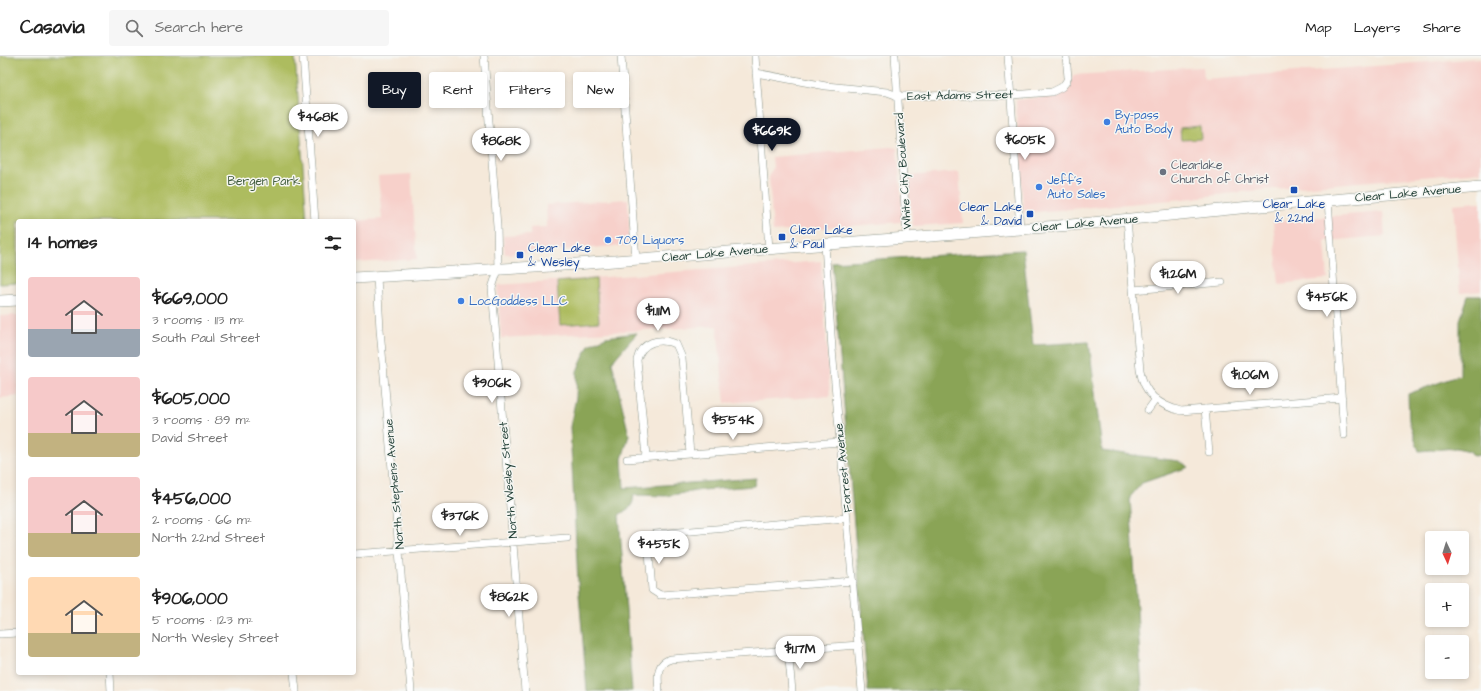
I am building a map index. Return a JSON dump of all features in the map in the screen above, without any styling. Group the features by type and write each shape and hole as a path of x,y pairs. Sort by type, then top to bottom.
{"main road":[{"name":"Clear Lake Avenue","path":"356,278 636,260 1020,229 1481,187"},
{"path":"0,301 16,300"}],"street":[{"path":"303,56 315,219"},
{"name":"North Wesley Street","path":"484,56 497,226 498,270 492,288 525,691"},
{"path":"621,56 636,260"},
{"path":"755,56 769,249"},
{"name":"White City Boulevard","path":"895,56 907,238"},
{"path":"1008,56 1020,229"},
{"name":"East Adams Street","path":"756,73 826,86 885,92 898,96 1011,95 1052,92 1062,87 1068,77 1066,56"},
{"path":"1328,200 1344,436"},
{"path":"1127,219 1142,379 1146,389 1163,405 1181,411 1342,398"},
{"name":"Forrest Avenue","path":"825,244 840,442 848,518 862,691"},
{"name":"North Stephens Avenue","path":"377,277 411,691"},
{"path":"1133,290 1222,282"},
{"path":"646,457 637,360 639,353 644,346 652,342 668,340 676,344 680,350 682,358 690,454"},
{"path":"1148,410 1156,399"},
{"path":"1205,409 1209,452"},
{"path":"627,459 840,442"},
{"path":"848,518 655,534 648,541 652,590 660,595 853,580"},
{"path":"356,554 567,538"},
{"path":"0,634 16,633"},
{"path":"659,691 658,670 660,665 666,660 859,644"},
{"path":"788,650 792,691"},
{"path":"110,675 111,691"},
{"path":"294,675 296,691"}],"shaded area":[{"path":"1481,58 1481,172 1250,191 1184,199 1024,213 1016,100 1056,96 1070,88 1073,75 1203,67 1204,79"},
{"path":"890,147 897,148 903,217 901,222 773,232 769,176 773,168 772,157"},
{"path":"959,172 963,223 913,226 907,176"},
{"path":"411,174 417,259 356,263 356,221 382,219 378,176"},
{"path":"628,199 630,245 505,254 503,236 530,235 530,228 547,227 546,205"},
{"path":"1481,202 1481,291 1460,293 1453,204"},
{"path":"1383,212 1385,236 1325,241 1328,279 1279,284 1273,221"},
{"path":"821,261 830,396 725,403 717,326 501,338 498,292 499,285"},
{"path":"16,315 16,396 0,398 0,316"}],"green space":[{"name":"Bergen Park","path":"0,56 295,56 307,219 16,219 16,283 0,284"},
{"path":"1200,126 1201,139 1181,140 1180,128"},
{"path":"1023,250 1033,345 1089,342 1102,451 1179,461 1189,467 1142,483 1130,497 1142,691 868,691 832,262"},
{"path":"596,279 599,322 560,325 557,282"},
{"path":"1468,296 1481,296 1481,455 1473,456 1470,451 1456,448 1419,451 1409,421 1408,394 1460,375 1460,320"},
{"path":"637,333 612,362 629,435 622,459 624,488 756,478 754,486 702,490 666,496 634,495 632,506 619,515 632,691 587,691 578,582 570,427 576,397 577,371 589,345 606,337"}],"place":[{"name":"By-pass Auto Body","path":"1107,122"},
{"name":"Clearlake Church of Christ","path":"1163,172"},
{"name":"Jeff's Auto Sales","path":"1039,187"},
{"name":"Clear Lake & 22nd","path":"1294,190"},
{"name":"Clear Lake & David","path":"1030,214"},
{"name":"Clear Lake & Paul","path":"782,237"},
{"name":"709 Liquors","path":"608,240"},
{"name":"Clear Lake & Wesley","path":"520,255"},
{"name":"LocGoddess LLC","path":"461,301"}]}
